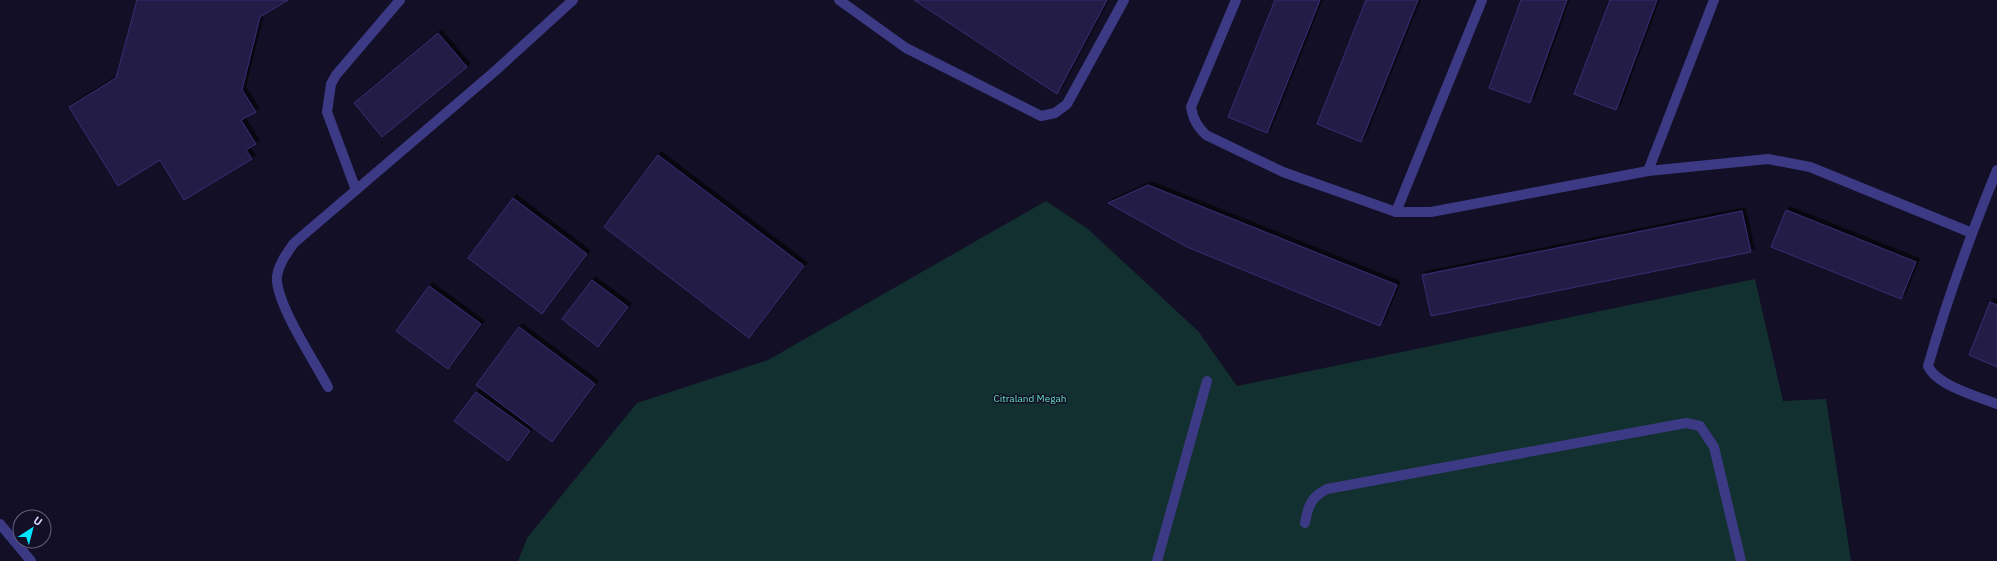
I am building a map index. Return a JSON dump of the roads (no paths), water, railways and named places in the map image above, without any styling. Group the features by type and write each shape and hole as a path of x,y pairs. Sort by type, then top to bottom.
{"street":[{"path":"356,190 327,112 331,84 336,75 400,0"},
{"path":"328,386 286,310 278,291 277,276 282,259 294,243 494,72 573,0"},
{"path":"839,0 906,48 1041,116 1055,113 1067,104 1124,0"},
{"path":"1236,0 1191,107 1193,119 1199,128 1206,134 1283,172 1396,212 1431,212 1648,171 1768,159 1810,167 1972,233"},
{"path":"1396,212 1482,0"},
{"path":"1648,171 1714,0"},
{"path":"1997,170 1972,233 1941,320 1928,366 1931,372 1943,382 1997,404"},
{"path":"1156,561 1207,381"},
{"path":"1305,523 1311,500 1317,494 1327,489 1686,423 1700,426 1714,447 1741,561"},
{"path":"0,524 31,561"}],"park label":[{"name":"Citraland Megah","path":"1030,398"}]}
